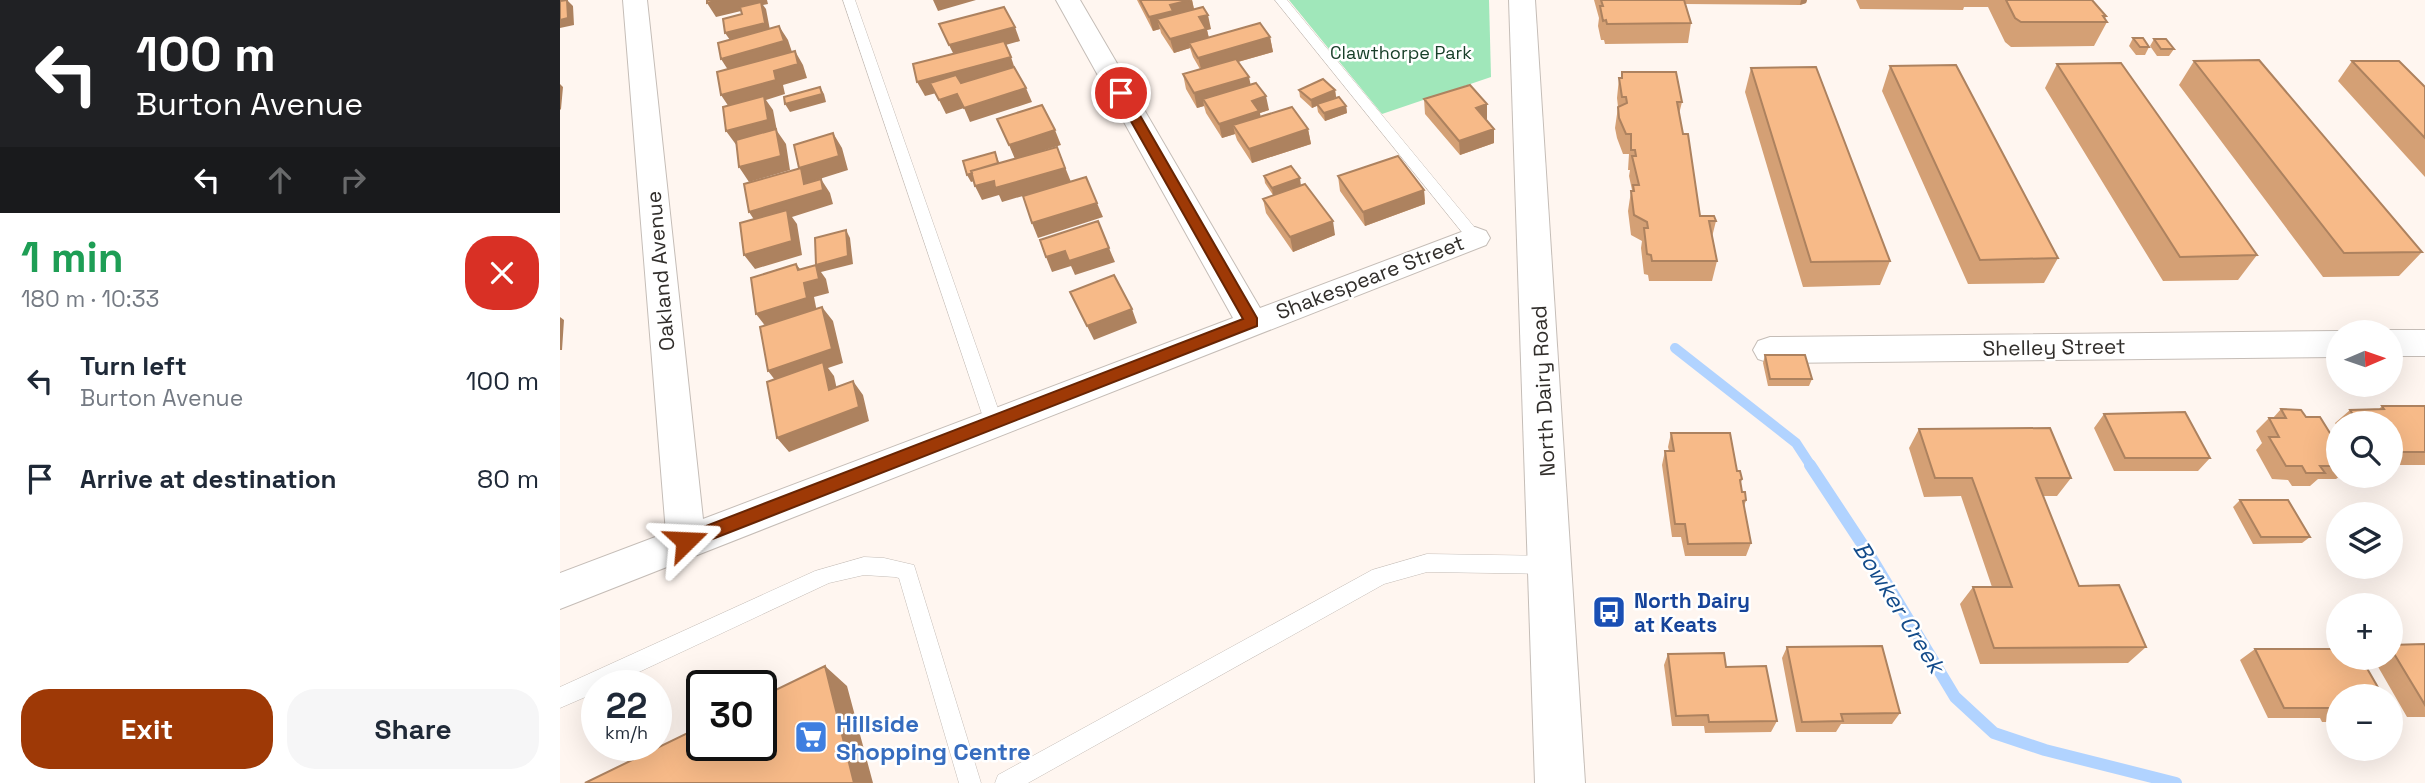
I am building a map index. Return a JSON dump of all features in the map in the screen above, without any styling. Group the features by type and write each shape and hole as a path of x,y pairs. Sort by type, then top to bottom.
{"street":[{"name":"Oakland Avenue","path":"635,0 686,541"},
{"path":"1068,0 1252,322"},
{"name":"North Dairy Road","path":"1522,0 1552,565 1560,783"},
{"name":"Shakespeare Street","path":"560,590 1475,238"},
{"path":"2403,343 2425,343"},
{"name":"Shelley Street","path":"1770,350 2326,344"}],"lane":[{"path":"849,0 994,423"},
{"path":"1281,0 1475,238"},
{"path":"1006,783 1379,576 1427,563 1552,565"},
{"path":"560,698 822,577 847,567 877,564 907,571 970,783"}],"green space":[{"name":"Clawthorpe Park","path":"1289,0 1489,0 1491,77 1382,114"}],"building":[{"path":"567,0 568,18 560,20 560,1"},
{"path":"1140,0 1190,0 1170,5 1173,11 1149,17"},
{"path":"1601,0 1684,0 1691,23 1607,24 1606,20 1603,21"},
{"path":"2006,0 2092,0 2106,16 2103,16 2107,22 2021,22 2015,18"},
{"path":"761,2 765,23 725,33 723,19 742,14 740,7"},
{"path":"1004,7 1015,27 949,45 939,24"},
{"path":"1203,7 1208,15 1199,17 1206,29 1170,39 1157,19"},
{"path":"1260,23 1270,37 1198,58 1189,43"},
{"path":"779,26 784,41 721,59 718,43"},
{"path":"2133,38 2143,38 2149,47 2140,47"},
{"path":"2154,39 2166,39 2174,49 2161,49"},
{"path":"1004,41 1011,57 917,82 913,64"},
{"path":"795,51 798,64 774,71 776,80 721,95 717,72"},
{"path":"1236,59 1249,77 1194,93 1183,74"},
{"path":"2259,60 2422,252 2344,253 2194,61"},
{"path":"2352,61 2399,61 2425,87 2425,138"},
{"path":"2121,63 2257,255 2180,257 2057,64"},
{"path":"1956,65 2058,258 1980,260 1890,66"},
{"path":"1014,67 1026,88 964,108 957,94 939,100 930,83 956,75 961,83"},
{"path":"1816,67 1890,261 1811,262 1751,68"},
{"path":"1622,72 1676,72 1682,102 1677,102 1683,134 1688,134 1700,216 1714,216 1716,221 1709,221 1717,261 1652,261 1651,255 1647,254 1644,228 1648,228 1647,222 1634,215 1631,191 1634,191 1633,185 1639,185 1632,156 1636,156 1635,150 1631,150 1631,134 1626,134 1619,118 1618,107 1627,103 1626,97 1622,97 1619,78 1622,78"},
{"path":"1323,79 1335,90 1311,100 1299,90"},
{"path":"1256,83 1266,96 1252,101 1259,111 1219,124 1203,99"},
{"path":"1470,85 1487,104 1476,108 1494,129 1459,141 1424,99"},
{"path":"820,87 822,94 785,104 784,97"},
{"path":"764,96 768,120 726,131 723,107"},
{"path":"1339,97 1346,106 1324,113 1317,104"},
{"path":"1042,105 1055,130 1009,145 997,119"},
{"path":"1292,107 1308,129 1249,149 1233,125"},
{"path":"776,129 781,156 739,167 736,140"},
{"path":"833,133 839,156 799,168 794,145"},
{"path":"1057,147 1065,168 995,188 994,181 975,186 971,171"},
{"path":"995,152 998,163 971,171 972,173 967,175 963,161"},
{"path":"1398,156 1424,190 1363,212 1338,176"},
{"path":"1291,166 1300,178 1272,188 1264,176"},
{"path":"801,168 804,184 821,179 823,190 749,212 744,184"},
{"path":"1086,177 1097,203 1032,223 1023,196"},
{"path":"1305,184 1333,221 1290,237 1263,199"},
{"path":"787,210 792,241 744,255 740,223"},
{"path":"1098,221 1109,248 1069,261 1065,251 1046,257 1040,240"},
{"path":"846,230 848,256 816,265 815,238"},
{"path":"796,264 798,270 816,265 819,279 804,283 807,298 756,314 751,278"},
{"path":"1114,275 1132,309 1087,326 1070,292"},
{"path":"822,307 832,349 768,371 760,327"},
{"path":"1765,355 1805,355 1812,379 1770,379"},
{"path":"823,362 829,390 853,381 859,407 777,438 767,382"},
{"path":"2382,406 2425,406 2425,452 2403,452 2403,411 2350,410 2384,409"},
{"path":"2281,409 2301,410 2306,417 2320,417 2326,427 2326,466 2320,466 2325,473 2306,473 2302,466 2286,466 2269,437 2279,437 2269,418 2286,418"},
{"path":"2185,412 2210,458 2125,458 2104,414"},
{"path":"2050,428 2071,478 2036,478 2079,586 2119,585 2146,647 1994,648 1973,587 2012,587 1972,478 1935,478 1919,429"},
{"path":"1671,433 1730,433 1737,471 1740,471 1742,479 1742,492 1745,492 1746,500 1743,501 1751,543 1688,544 1685,524 1675,524 1665,451 1674,451"},
{"path":"2240,500 2288,500 2310,537 2261,537"},
{"path":"2425,644 2425,705 2403,669 2403,645"},
{"path":"1882,646 1900,713 1841,714 1843,721 1802,722 1787,647"},
{"path":"2255,649 2326,649 2326,670 2368,670 2376,684 2326,684 2326,708 2284,708"},
{"path":"1724,653 1726,667 1766,666 1777,721 1709,722 1708,715 1676,716 1668,654"},
{"name":"Hillside Shopping Centre","path":"825,666 854,783 585,783 630,761 672,761 672,741 686,734 686,761 777,761 777,689"}],"waterway":[{"name":"Bowker Creek","path":"1675,348 1796,443 1811,466"},
{"name":"Bowker Creek","path":"1810,465 1872,559 1955,697 1994,733 2045,750 2176,783"}],"place":[{"name":"North Dairy at Keats","path":"1609,612"},
{"name":"Hillside Shopping Centre","path":"811,737"}],"route":[{"path":"686,541 876,470 1252,322 1121,93"}]}
